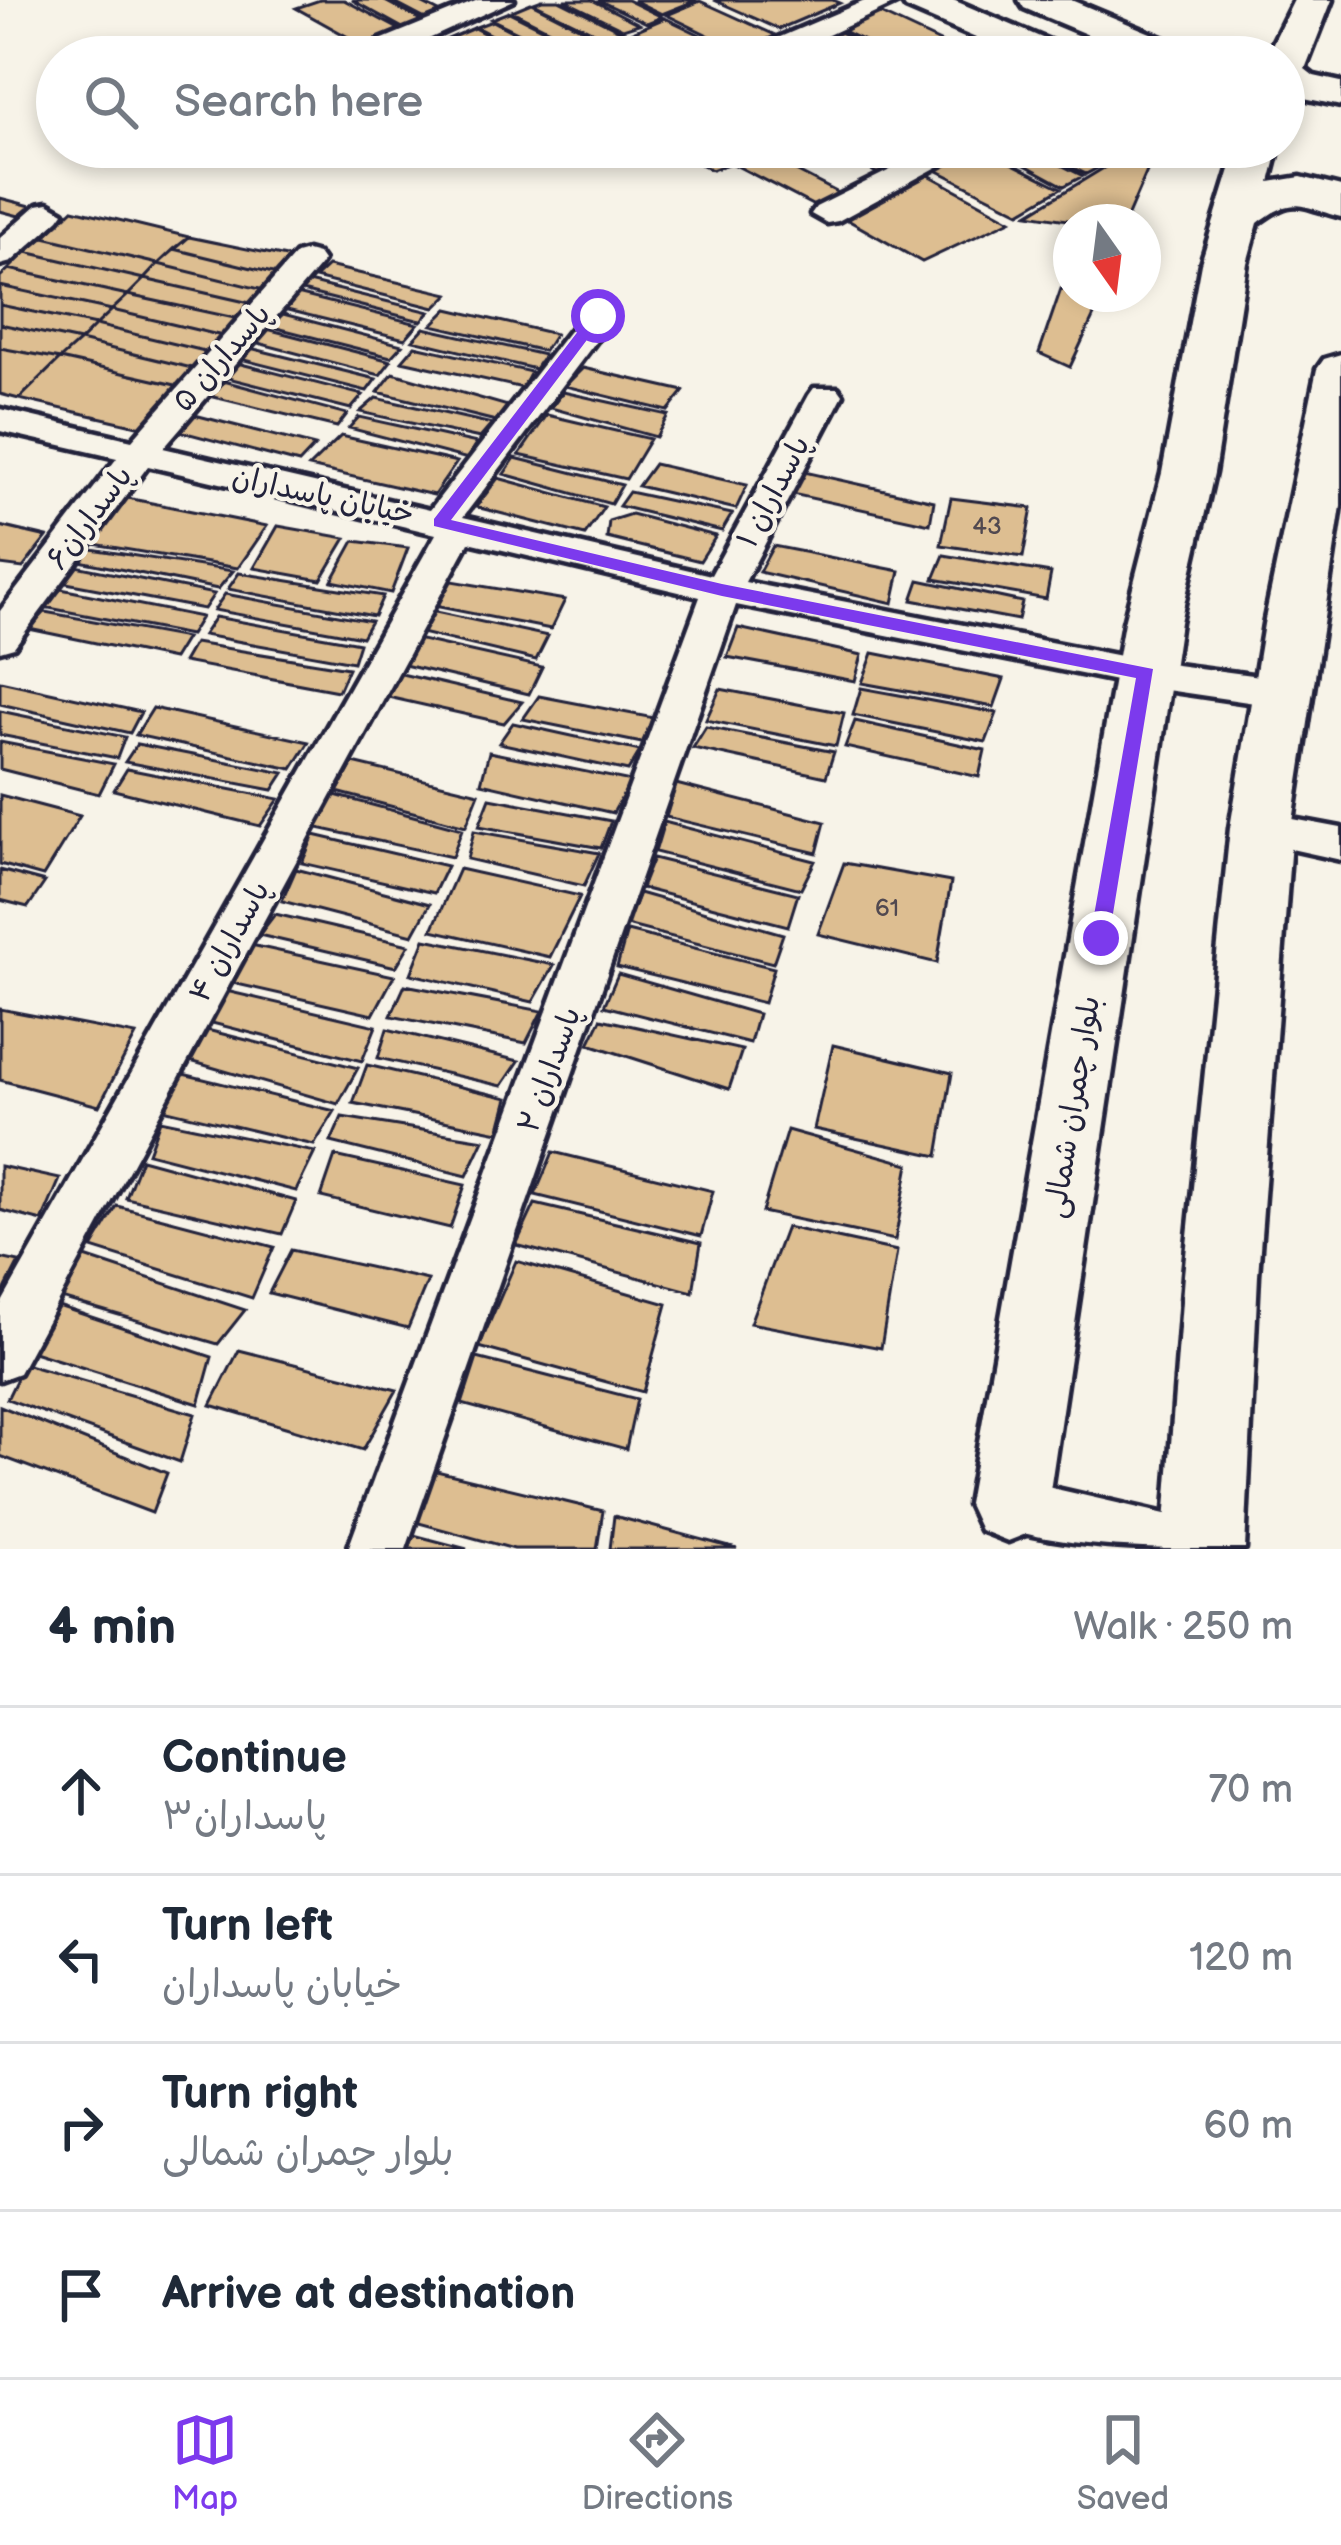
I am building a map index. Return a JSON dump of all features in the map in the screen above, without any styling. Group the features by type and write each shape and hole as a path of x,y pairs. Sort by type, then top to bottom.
{"street":[{"path":"414,36 501,0"},
{"path":"806,36 890,0"},
{"path":"920,0 1005,36"},
{"path":"1038,0 1125,36"},
{"path":"1296,36 1313,0"},
{"path":"1305,84 1341,94"},
{"path":"1305,106 1341,116"},
{"path":"1305,154 1341,166"},
{"path":"827,214 918,168"},
{"name":"بلوار چمران شمالی","path":"1008,1504 1152,622 1188,473 1225,263 1252,168"},
{"path":"1240,215 1278,190 1302,187 1341,204"},
{"path":"0,254 48,212"},
{"name":"پاسداران ۵","path":"137,456 307,261"},
{"name":"پاسداران ۴","path":"0,1357 449,525 598,316"},
{"path":"1008,1504 1202,1549 1261,828 1341,369"},
{"name":"پاسداران ۱","path":"722,590 826,394"},
{"name":"خیابان پاسداران","path":"0,420 137,456 722,590 1146,674 1282,694"},
{"name":"پاسداران۶","path":"0,638 137,456"},
{"name":"پاسداران ۲","path":"377,1549 722,590"},
{"path":"1261,828 1341,844"}],"building":[{"path":"320,0 344,0 408,34 346,36 296,8"},
{"path":"352,0 383,0 428,24 410,32"},
{"path":"389,0 415,0 447,16 431,22"},
{"path":"559,0 625,33 602,36 534,3"},
{"path":"564,0 592,0 639,24 623,29"},
{"path":"598,0 627,0 662,17 647,23"},
{"path":"633,0 697,0 662,14"},
{"path":"714,0 833,0 840,3 779,29"},
{"path":"700,1 777,36 710,36 667,15"},
{"path":"531,3 596,36 561,36 512,11"},
{"path":"509,12 557,36 525,36 491,19"},
{"path":"878,13 927,36 854,36 841,30"},
{"path":"665,18 702,36 636,36 630,33"},
{"path":"492,21 521,36 493,36 476,27"},
{"path":"474,28 489,36 455,36"},
{"path":"741,168 790,168 848,198 822,210"},
{"path":"867,168 895,168 881,175"},
{"path":"932,168 1021,168 1061,188 1020,212"},
{"path":"1031,168 1067,168 1083,176 1064,186"},
{"path":"1104,168 1148,168 1133,204 1053,204 1053,218 1028,214"},
{"path":"925,173 1011,220 922,262 839,215"},
{"path":"0,198 31,206 19,216 0,211"},
{"path":"73,209 189,237 158,264 44,237"},
{"path":"44,237 158,264 144,279 26,252"},
{"path":"189,237 301,260 285,276 174,249"},
{"path":"174,249 285,276 272,292 158,264"},
{"path":"26,252 144,279 128,295 9,269"},
{"path":"158,264 272,292 259,305 144,279"},
{"path":"328,266 449,294 435,308 315,278"},
{"path":"9,269 128,295 112,310 0,286 0,277"},
{"path":"144,279 259,305 244,320 128,295"},
{"path":"308,282 430,312 421,321 302,291"},
{"path":"0,286 112,310 96,325 0,305"},
{"path":"297,294 418,324 405,339 283,309"},
{"path":"128,295 244,320 227,337 112,310"},
{"path":"0,305 96,325 80,341 0,324"},
{"path":"448,309 555,334 544,351 432,325"},
{"path":"112,310 227,337 213,353 96,325"},
{"path":"1053,312 1096,312 1070,367 1039,353"},
{"path":"283,314 402,345 391,357 269,326"},
{"path":"0,324 80,341 60,359 0,348"},
{"path":"96,325 213,353 196,369 80,341"},
{"path":"424,328 544,355 535,369 413,340"},
{"path":"267,329 391,361 380,375 254,342"},
{"path":"80,341 196,369 180,386 60,359"},
{"path":"415,346 531,372 523,388 402,361"},
{"path":"0,348 60,359 19,399 0,394"},
{"path":"250,348 376,379 367,391 240,359"},
{"path":"60,359 180,386 142,427 19,399"},
{"path":"233,362 363,395 351,409 220,376"},
{"path":"583,368 684,391 668,411 565,386"},
{"path":"393,373 508,406 496,421 378,392"},
{"path":"216,379 347,414 337,427 201,394"},
{"path":"563,392 668,415 656,437 551,408"},
{"path":"376,398 492,424 480,438 360,412"},
{"path":"187,413 315,446 299,463 171,429"},
{"path":"547,415 650,439 626,479 519,455"},
{"path":"359,417 477,443 468,459 349,428"},
{"path":"341,436 457,462 434,495 309,467"},
{"path":"515,458 622,485 611,504 504,474"},
{"path":"654,464 747,485 736,509 638,486"},
{"path":"800,471 934,501 930,524 792,494"},
{"path":"498,478 604,507 585,535 476,507"},
{"path":"629,492 732,514 722,531 619,506"},
{"path":"122,497 267,526 238,568 82,542"},
{"path":"951,498 1032,508 1023,557 941,545"},
{"path":"631,514 716,536 700,561 607,538 609,521"},
{"path":"0,526 47,537 23,568 0,565"},
{"path":"278,526 346,538 321,580 254,568"},
{"path":"354,541 408,548 391,593 332,581"},
{"path":"773,546 900,571 893,603 759,572"},
{"path":"85,548 233,571 218,589 75,560"},
{"path":"944,555 1051,573 1046,599 934,579"},
{"path":"76,566 214,594 204,609 61,582"},
{"path":"239,573 383,596 374,616 228,589"},
{"path":"446,580 565,600 551,629 429,605"},
{"path":"919,580 1022,602 1018,620 912,600"},
{"path":"61,589 201,617 190,635 44,607"},
{"path":"225,594 371,621 362,637 214,610"},
{"path":"426,610 548,636 536,660 413,631"},
{"path":"45,612 186,638 173,659 29,629"},
{"path":"215,617 359,643 353,662 203,635"},
{"path":"738,628 862,655 855,681 727,657"},
{"path":"417,639 542,667 529,694 400,664"},
{"path":"194,643 348,668 338,691 183,662"},
{"path":"873,653 1004,679 994,707 862,683"},
{"path":"393,672 522,702 504,723 383,696"},
{"path":"0,681 141,712 130,733 0,704"},
{"path":"861,688 997,713 986,742 853,715"},
{"path":"720,689 844,713 836,746 706,720"},
{"path":"539,696 654,718 642,743 523,719"},
{"path":"153,708 309,742 292,769 136,735"},
{"path":"0,711 125,737 117,758 0,735"},
{"path":"855,721 985,750 979,777 845,747"},
{"path":"513,723 640,751 628,771 499,743"},
{"path":"706,727 834,752 826,777 693,748"},
{"path":"0,742 114,764 99,794 0,769"},
{"path":"137,744 284,773 273,790 125,762"},
{"path":"489,752 631,781 613,813 481,783"},
{"path":"353,763 479,793 466,826 337,792"},
{"path":"127,769 279,799 260,826 114,790"},
{"path":"676,784 825,822 817,853 666,817"},
{"path":"331,794 462,829 452,857 313,827"},
{"path":"0,795 80,816 43,876 0,864"},
{"path":"490,798 611,821 601,848 479,826"},
{"path":"664,822 815,861 801,889 655,852"},
{"path":"474,831 599,853 584,886 467,859"},
{"path":"314,835 447,866 434,893 302,863"},
{"path":"653,858 798,894 788,926 641,888"},
{"path":"844,863 951,882 937,963 818,934"},
{"path":"296,869 430,904 413,935 282,901"},
{"path":"459,869 580,896 550,957 432,930"},
{"path":"0,870 45,882 28,907 0,900"},
{"path":"639,893 783,934 773,963 626,925"},
{"path":"275,914 409,945 396,967 259,935"},
{"path":"627,931 774,968 764,1003 617,967"},
{"path":"425,939 554,965 533,1002 411,974"},
{"path":"251,945 394,976 373,1015 228,982"},
{"path":"618,974 758,1014 750,1043 604,1006"},
{"path":"405,985 542,1011 526,1043 391,1016"},
{"path":"226,991 376,1026 362,1061 212,1023"},
{"path":"0,1009 136,1035 99,1106 0,1080"},
{"path":"601,1019 742,1050 729,1089 589,1044"},
{"path":"203,1029 358,1068 338,1104 187,1060"},
{"path":"387,1029 519,1061 502,1086 378,1058"},
{"path":"833,1045 952,1073 938,1156 814,1129"},
{"path":"367,1065 508,1098 499,1132 353,1103"},
{"path":"179,1073 335,1111 314,1145 163,1109"},
{"path":"342,1117 484,1140 467,1176 331,1142"},
{"path":"160,1120 315,1152 296,1191 148,1153"},
{"path":"787,1130 909,1164 895,1240 762,1212"},
{"path":"553,1152 713,1191 701,1236 535,1195"},
{"path":"335,1156 465,1185 450,1228 321,1197"},
{"path":"141,1159 296,1201 282,1234 126,1198"},
{"path":"0,1166 60,1179 42,1221 0,1210"},
{"path":"535,1204 701,1243 693,1292 516,1245"},
{"path":"117,1206 274,1247 252,1298 92,1248"},
{"path":"786,1227 897,1251 881,1348 750,1323"},
{"path":"291,1250 428,1280 408,1328 269,1293"},
{"path":"79,1255 245,1310 218,1344 61,1298"},
{"path":"0,1258 19,1262 0,1299"},
{"path":"516,1261 667,1304 643,1392 479,1347"},
{"path":"52,1304 212,1357 199,1404 33,1352"},
{"path":"239,1350 397,1390 363,1450 211,1405"},
{"path":"477,1358 637,1399 626,1449 462,1404"},
{"path":"24,1364 195,1414 180,1462 7,1399"},
{"path":"0,1406 167,1473 152,1513 0,1456"},
{"path":"424,1468 603,1511 597,1549 514,1549 408,1520"},
{"path":"614,1516 737,1549 610,1549"},
{"path":"406,1533 467,1549 402,1549"}],"route":[{"path":"598,316 440,522 722,590 1146,674 1101,938"}]}
